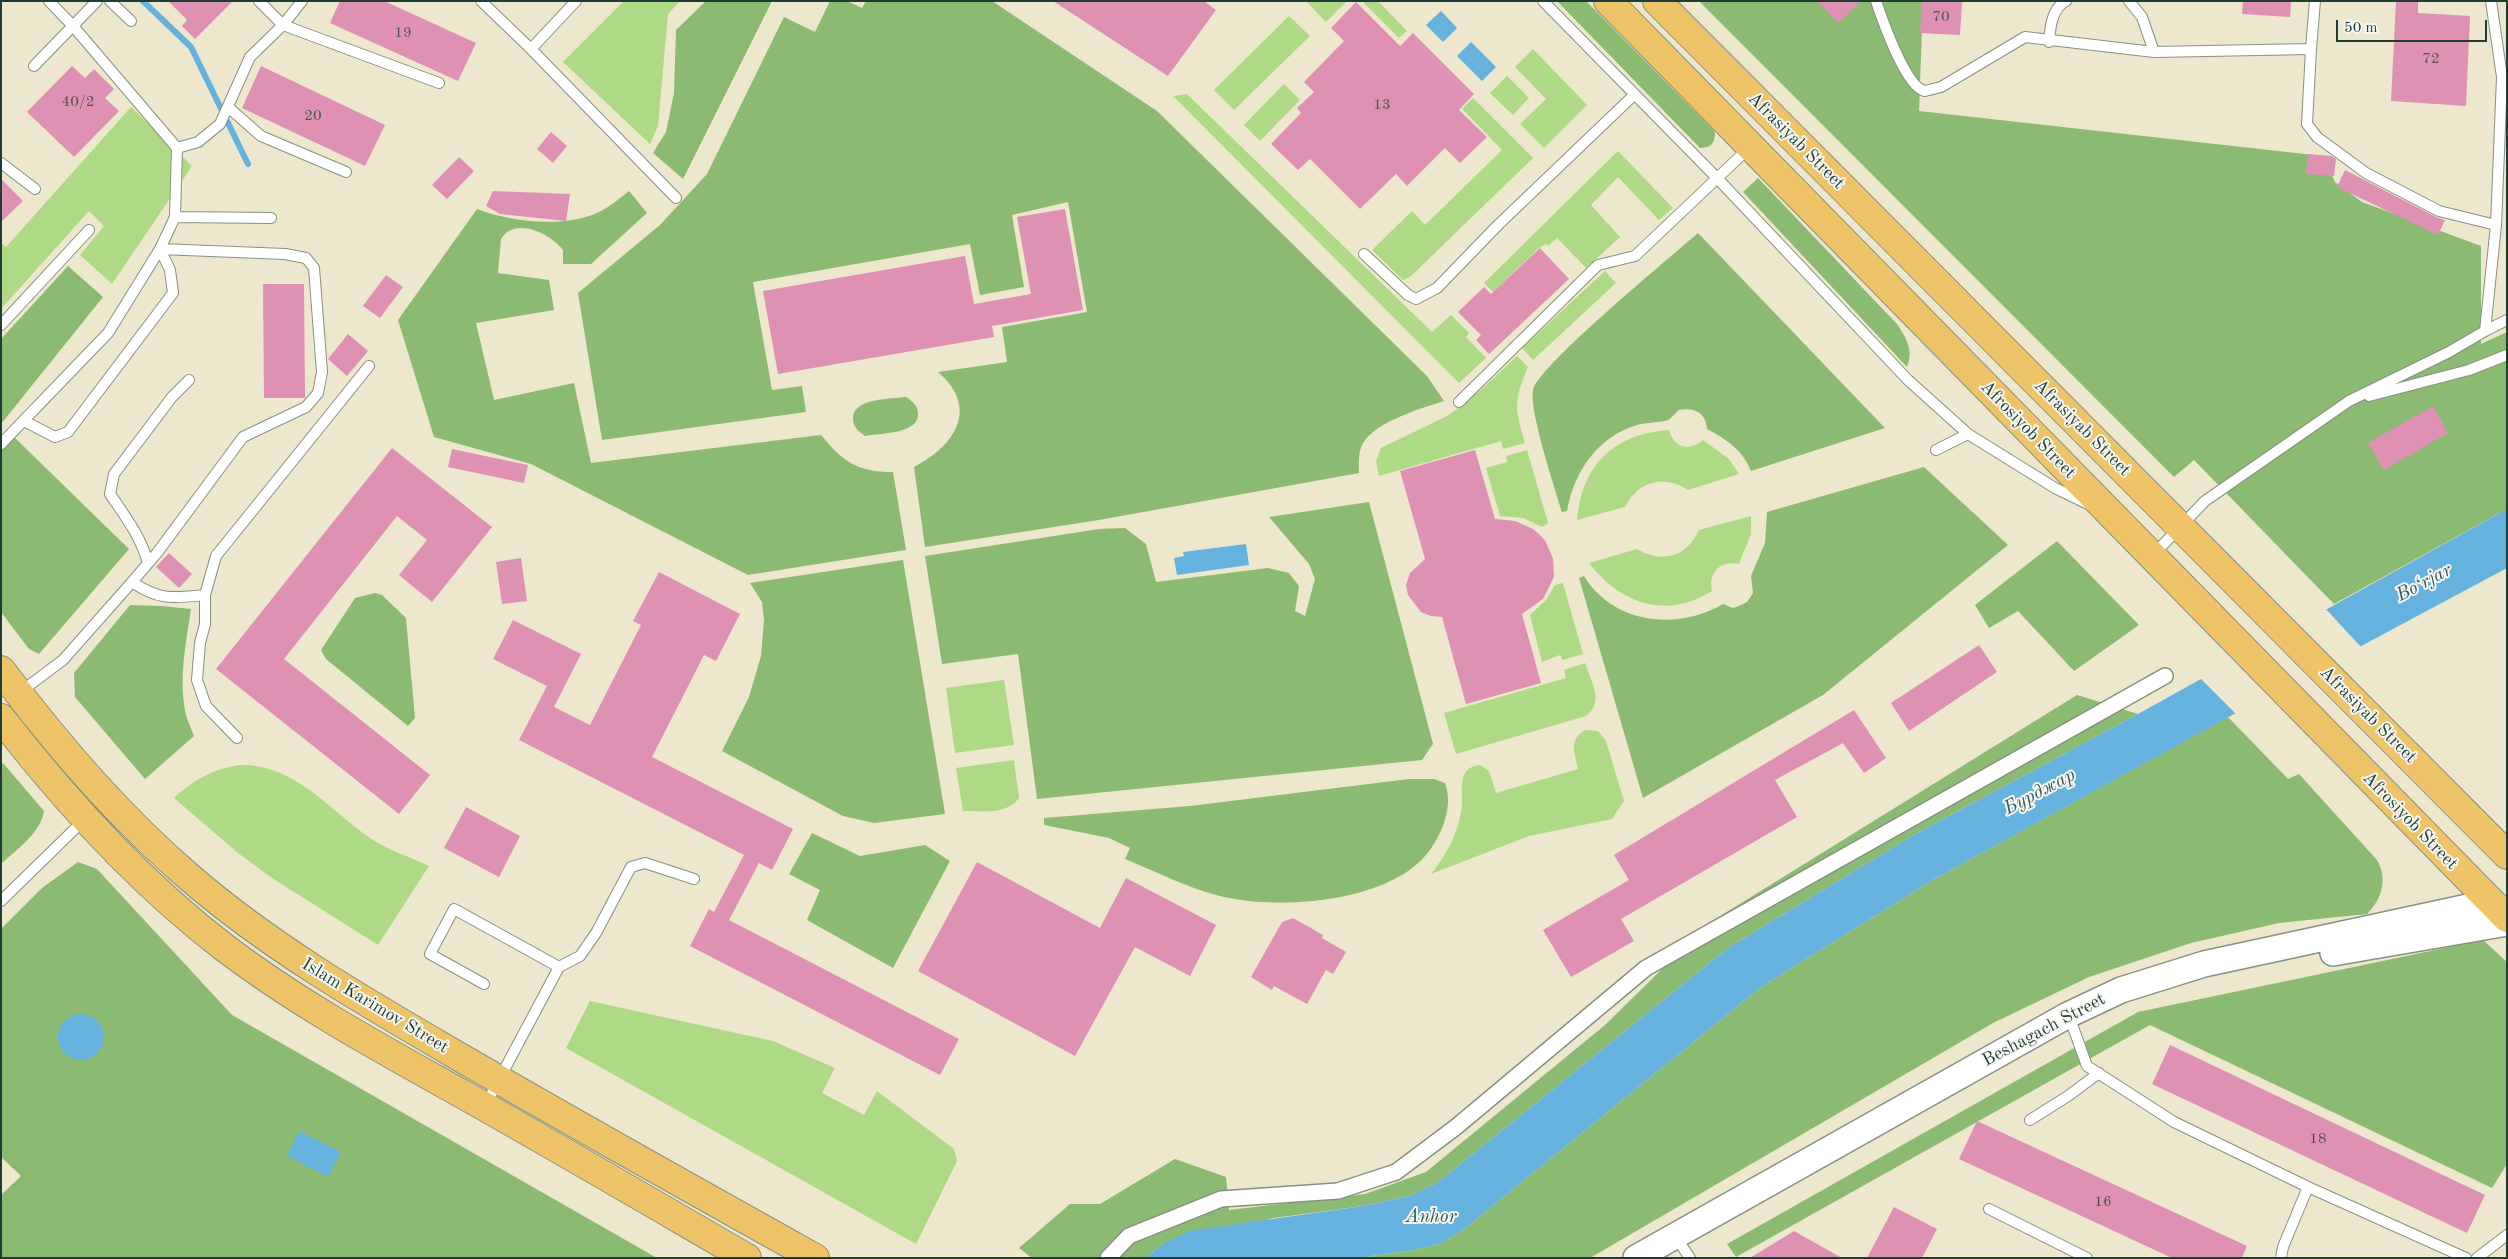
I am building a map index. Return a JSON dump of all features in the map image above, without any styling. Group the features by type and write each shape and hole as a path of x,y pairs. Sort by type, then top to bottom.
{"main road":[{"name":"Afrasiyab Street","path":"1608,1 2330,739"},
{"name":"Afrasiyab Street","path":"1657,1 2507,855"},
{"name":"Islam Karimov Street","path":"1,670 18,693 106,797 145,837 191,879 265,937 341,988 499,1080 815,1258"},
{"name":"Islam Karimov Street","path":"1,718 85,818 175,908 248,966 325,1016 747,1258"},
{"name":"Afrosiyob Street","path":"2330,739 2501,914"},
{"path":"85,818 106,797"}],"street":[{"path":"1108,1258 1129,1236 1222,1199 1338,1191 1396,1172 1456,1127 1646,968 2165,676"},
{"name":"Beshagach Street","path":"1651,1258 1684,1250 2121,990 2204,964 2501,914"},
{"name":"Beshagach Street","path":"1636,1258 1684,1250"}],"lane":[{"path":"1,444 108,333 160,249 175,217 177,148 73,26 49,1"},
{"path":"34,66 97,1"},
{"path":"110,1 131,21"},
{"path":"259,1 283,25 439,83"},
{"path":"177,148 198,142 220,124 250,57 283,25 302,1"},
{"path":"481,1 531,48 676,198"},
{"path":"531,48 576,1"},
{"path":"1543,1 1717,178 1908,380 1968,434 2055,488 2110,514"},
{"path":"1876,1 1888,38 1920,90 1941,87 2025,37 2049,42 2154,52 2311,49"},
{"path":"2049,42 2050,25 2060,4 2066,1"},
{"path":"2129,1 2142,17 2154,52"},
{"path":"2315,1 2307,124 2317,138 2366,173 2439,211 2496,225"},
{"path":"2484,331 2496,225 2502,77 2490,1"},
{"path":"1364,254 1408,296 1416,299 1437,288 1498,225 1634,95"},
{"path":"2501,95 2507,112"},
{"path":"228,107 261,136 346,172"},
{"path":"1459,402 1598,265 1635,256 1751,146"},
{"path":"1,163 36,189"},
{"path":"175,217 271,218"},
{"path":"1,325 89,230"},
{"path":"24,420 55,437 68,432 173,293 170,270 160,249"},
{"path":"18,693 63,660 132,582 243,437 306,407 318,393 322,372 314,268 306,258 285,254 160,249"},
{"path":"2152,557 2205,500 2349,401 2449,352 2507,320"},
{"path":"2349,401 2469,370 2507,355"},
{"path":"236,738 206,706 197,680 200,642 205,624 206,594 216,556 369,366"},
{"path":"148,563 144,548 110,494 114,474 172,397 189,380"},
{"path":"1936,450 1968,434"},
{"path":"132,582 148,593 171,598 206,594"},
{"path":"1,901 85,818"},
{"path":"485,1107 559,968 580,956 596,933 631,868 645,863 694,879"},
{"path":"484,984 430,954 454,909 559,968"},
{"path":"2070,1020 2087,1066 2174,1122 2308,1187 2466,1258"},
{"path":"2030,1120 2068,1096 2099,1073"},
{"path":"2281,1258 2283,1248 2308,1187"},
{"path":"1989,1209 2087,1258"},
{"path":"2477,1258 2507,1235"}],"green space":[{"path":"624,1 680,1 668,14 658,126 650,144 563,62"},
{"path":"706,1 772,1 683,179 653,153 666,132 674,93 676,30"},
{"path":"830,1 847,1 862,8 866,1 992,1 1157,111 1427,376 1444,401 1388,422 1369,435 1360,450 1359,473 1099,520 925,547 914,467 929,458 951,437 957,425 960,412 958,399 951,386 938,372 1007,362 1002,327 1087,312 1068,202 1012,215 1024,287 980,295 970,244 753,282 772,390 802,386 806,412 602,440 578,293 660,225 707,174 784,17 815,32"},
{"path":"1306,1 1347,1 1326,22"},
{"path":"1362,1 1378,1 1407,31 1399,38"},
{"path":"1557,1 1586,1 1715,132 1712,144 1700,148"},
{"path":"1699,1 1923,1 1919,111 2323,156 2335,182 2362,202 2481,246 2481,344 2507,332 2507,509 2334,604 2194,460 2174,477"},
{"path":"1289,16 1310,36 1234,110 1214,90"},
{"path":"1533,49 1587,105 1544,148 1520,124 1546,99 1515,67"},
{"path":"1507,76 1529,98 1513,115 1490,93"},
{"path":"1284,84 1300,100 1260,141 1244,125"},
{"path":"1187,94 1432,332 1451,315 1469,333 1466,337 1486,358 1459,383 1173,96"},
{"path":"1473,98 1533,158 1410,277 1403,280 1372,250 1412,211 1425,225 1502,150 1462,109"},
{"path":"131,107 192,166 112,284 80,255 104,226 89,211 1,309 1,243 6,247"},
{"path":"1618,151 1673,208 1659,220 1618,177 1591,205 1620,237 1586,268 1557,238 1548,246 1546,244 1539,248 1493,292 1484,283"},
{"path":"1758,178 1897,324 1908,344 1910,355 1907,367 1743,192"},
{"path":"629,191 647,213 591,264 563,264 563,250 550,238 533,230 515,229 507,232 501,239 498,273 549,280 554,310 476,323 494,400 574,383 591,463 821,435 844,459 852,464 870,470 893,472 906,550 748,575 531,464 434,437 398,320 477,209 491,214 522,220 556,222 587,217 601,211"},
{"path":"1698,233 1885,428 1751,471 1739,451 1707,429 1706,423 1699,412 1690,409 1679,410 1668,420 1637,425 1610,438 1599,447 1575,483 1567,511 1562,512 1539,432 1535,415 1533,390 1540,377 1581,336"},
{"path":"68,266 103,297 1,424 1,339"},
{"path":"1605,271 1616,283 1533,360 1522,348"},
{"path":"1517,356 1528,367 1520,389 1517,405 1525,443 1503,449 1501,441 1379,476 1376,461 1381,448 1449,415 1482,389"},
{"path":"906,397 918,410 916,422 911,426 896,432 865,436 855,426 853,417 855,411 860,406 883,399"},
{"path":"1669,430 1674,441 1683,446 1692,446 1703,440 1729,459 1739,474 1688,490 1669,482 1652,483 1637,491 1625,507 1577,520 1580,501 1586,483 1594,468 1604,456 1632,438"},
{"path":"13,436 129,549 39,654 29,649 1,612 1,449"},
{"path":"1527,450 1548,523 1542,527 1523,518 1500,516 1486,468 1507,462 1506,456"},
{"path":"1924,467 2008,545 1823,695 1643,798 1579,578 1584,576 1596,592 1611,604 1629,613 1647,618 1666,620 1686,618 1705,613 1723,604 1733,608 1747,602 1753,593 1751,576 1765,543 1767,512"},
{"path":"1369,502 1433,744 1422,760 1037,799 1018,654 942,664 925,556 1099,529 1125,528 1146,544 1156,582 1268,568 1289,573 1299,586 1295,611 1305,616 1315,579 1309,564 1269,517"},
{"path":"1751,516 1751,534 1739,564 1732,563 1721,566 1714,573 1711,585 1712,591 1695,600 1678,605 1661,606 1630,598 1615,589 1589,563 1637,549 1646,554 1656,556 1673,555 1681,552 1688,546 1699,530"},
{"path":"2057,541 2139,625 2074,671 2018,611 1989,628 1975,605"},
{"path":"903,560 945,814 874,823 843,816 722,751 749,697 761,656 764,620 762,602 750,583"},
{"path":"1563,583 1583,654 1563,660 1560,655 1542,662 1530,615 1547,599 1555,585"},
{"path":"375,593 382,595 406,618 415,718 408,726 326,659 321,650 355,598"},
{"path":"130,605 191,609 184,660 183,698 187,720 194,736 145,779 75,697 74,673"},
{"path":"1585,663 1596,698 1592,710 1586,716 1456,754 1444,713 1566,678 1564,670"},
{"path":"1004,680 1014,745 955,753 946,688"},
{"path":"2077,695 2138,714 1912,836 1728,948 1437,1183 1410,1196 1363,1206 1274,1218 1161,1245 1146,1258 1032,1258 1019,1248 1070,1204 1100,1204 1175,1159 1226,1177 1229,1210 1365,1194 1426,1172 1605,1025 1709,923"},
{"path":"2228,717 2288,779 2299,774 2377,860 2382,874 2382,889 2376,902 2367,914 2279,923 2191,943 2089,977 1993,1023 1590,1258 1358,1258 1414,1250 1439,1244 1463,1230 1761,987 1931,881"},
{"path":"1585,730 1598,731 1606,741 1624,801 1612,819 1529,836 1431,874 1447,851 1455,834 1462,806 1463,778 1467,771 1480,765 1489,771 1496,793 1578,769 1574,747 1576,738"},
{"path":"1014,760 1019,798 1014,803 1001,810 963,811 956,768"},
{"path":"3,763 44,811 42,819 33,834 1,864 1,765"},
{"path":"240,765 259,766 294,780 310,790 370,838 429,866 378,945 272,878 238,853 174,798 189,785 213,772"},
{"path":"1409,779 1434,779 1445,783 1448,808 1440,832 1432,847 1416,865 1395,879 1342,897 1313,901 1258,902 1221,896 1179,882 1125,859 1130,848 1109,838 1044,825 1044,818 1190,806"},
{"path":"812,833 860,856 925,845 950,861 893,968 807,920 820,890 789,874"},
{"path":"78,862 97,869 232,1015 657,1258 1,1258 1,1195 21,1176 1,1157 1,929 42,888"},
{"path":"2483,940 2507,962 2507,1164 2492,1188 2150,1025 1736,1257 1727,1244 2138,1012"},
{"path":"590,1001 773,1041 835,1068 822,1093 864,1115 877,1091 954,1149 957,1161 916,1244 566,1048"}],"water":[{"path":"1441,11 1457,28 1443,42 1426,25"},
{"path":"1471,42 1496,67 1482,81 1457,56"},
{"path":"2507,509 2507,568 2236,713 1931,881 1761,987 1463,1230 1439,1244 1414,1250 1358,1258 1146,1258 1161,1245 1189,1231 1363,1206 1410,1196 1437,1183 1728,948 1912,836 2138,714"},
{"path":"1246,544 1249,565 1177,575 1174,558 1184,556 1183,552"},
{"path":"77,1014 85,1014 94,1018 100,1024 104,1037 100,1050 94,1056 85,1060 77,1060 68,1056 62,1050 58,1041 58,1033 62,1024 68,1018"},
{"path":"299,1131 341,1152 328,1177 287,1156"}],"pier":[{"path":"2324,607 2362,648 2237,715 2199,677"}],"building":[{"path":"168,1 233,1 195,39 182,26 187,20"},
{"path":"340,1 384,1 476,43 458,81 330,23"},
{"path":"1053,1 1204,1 1216,10 1168,76"},
{"path":"1817,1 1861,1 1838,23"},
{"path":"1922,1 1962,1 1960,35 1920,33"},
{"path":"2243,1 2291,1 2290,17 2242,14"},
{"path":"2396,1 2418,1 2418,13 2470,16 2466,106 2391,101"},
{"path":"1356,2 1400,46 1413,33 1474,94 1459,110 1487,137 1460,163 1445,148 1407,186 1396,174 1360,209 1310,159 1298,170 1271,144 1301,113 1297,108 1314,92 1304,82 1344,41 1331,28"},
{"path":"72,66 85,78 94,69 114,89 105,98 119,111 74,157 27,112"},
{"path":"261,66 385,125 365,166 242,108"},
{"path":"551,132 567,146 553,163 537,149"},
{"path":"2308,154 2331,156 2336,159 2334,176 2306,174"},
{"path":"459,157 474,171 447,199 432,185"},
{"path":"2345,170 2445,220 2438,235 2337,187"},
{"path":"1,179 23,201 1,222"},
{"path":"493,191 570,194 566,221 500,214 486,206"},
{"path":"1065,209 1083,310 992,326 994,337 778,374 763,291 965,256 974,304 1031,294 1017,217"},
{"path":"1540,248 1569,279 1489,354 1476,340 1481,335 1458,312 1484,287 1491,294"},
{"path":"386,275 403,287 380,318 363,306"},
{"path":"263,284 304,284 305,398 264,398"},
{"path":"348,334 368,351 347,376 328,359"},
{"path":"2433,406 2448,433 2384,470 2368,443"},
{"path":"392,448 492,527 432,602 399,575 427,540 397,516 284,659 430,775 399,814 216,669"},
{"path":"452,449 528,465 524,483 448,467"},
{"path":"1475,450 1495,519 1515,521 1533,529 1540,535 1546,542 1553,559 1554,577 1543,599 1522,614 1541,683 1466,704 1442,617 1431,616 1421,612 1408,595 1406,585 1410,573 1425,559 1400,471"},
{"path":"169,553 192,574 179,588 156,567"},
{"path":"521,558 527,601 502,604 496,562"},
{"path":"659,572 740,614 716,661 704,655 652,757 793,829 772,870 759,863 729,920 959,1039 940,1075 690,946 709,909 714,912 744,855 519,740 547,686 493,659 513,620 581,654 554,707 590,725 641,625 633,621"},
{"path":"1979,645 1997,672 1909,731 1891,703"},
{"path":"1854,710 1886,758 1864,773 1843,743 1775,780 1797,817 1621,919 1634,941 1571,977 1543,930 1629,880 1614,855"},
{"path":"466,807 520,836 499,877 444,848"},
{"path":"977,862 1100,928 1126,878 1216,925 1190,976 1135,947 1075,1056 918,971"},
{"path":"1293,918 1323,935 1322,938 1346,952 1333,974 1326,970 1307,1004 1274,986 1272,990 1251,977 1282,922"},
{"path":"2170,1045 2485,1195 2467,1233 2152,1084"},
{"path":"1977,1121 2247,1246 2242,1258 2172,1258 1959,1159"},
{"path":"1894,1207 1937,1229 1922,1258 1867,1258"},
{"path":"1794,1231 1842,1258 1750,1258"}],"waterway":[{"path":"143,1 191,47 248,164"}],"water label":[{"name":"Bo‘rjar","path":"2424,583"},
{"name":"Бурджар","path":"2040,792"},
{"name":"Anhor","path":"1431,1217"}]}
